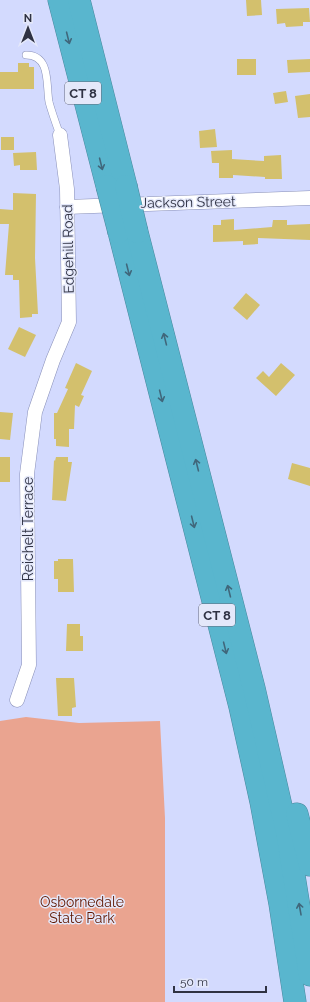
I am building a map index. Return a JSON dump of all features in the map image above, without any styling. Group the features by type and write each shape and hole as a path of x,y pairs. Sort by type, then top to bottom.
{"highway":[{"name":"CT 8","path":"59,0 116,186 254,688 287,832 310,975"},
{"name":"CT 8","path":"79,0 116,186"},
{"name":"CT 8","path":"128,232 261,802 280,904 295,1002"},
{"path":"254,688 285,770 310,865"}],"street":[{"name":"Edgehill Road","path":"53,360 69,322 67,189 60,135"},
{"name":"Jackson Street","path":"67,207 310,198"},
{"name":"Reichelt Terrace","path":"17,700 29,665 27,474 35,412 53,360"}],"lane":[{"path":"26,55 34,55 39,58 43,65 48,77 49,101 60,135"}],"green space":[{"name":"Osbornedale State Park","path":"26,717 79,723 160,721 165,818 165,1002 0,1002 0,721"}],"building":[{"path":"246,0 261,0 262,15 247,16"},
{"path":"309,8 310,22 303,22 303,26 286,27 285,23 277,24 276,9"},
{"path":"237,59 256,59 256,75 237,75"},
{"path":"310,59 310,72 288,73 287,60"},
{"path":"18,63 29,63 29,67 34,67 34,89 0,89 0,72 18,72"},
{"path":"286,91 288,102 275,104 273,93"},
{"path":"310,94 310,117 298,118 295,96"},
{"path":"215,129 217,147 200,148 199,131"},
{"path":"1,137 14,137 14,150 1,150"},
{"path":"232,150 232,159 264,161 264,156 281,155 282,179 265,179 265,177 233,175 233,178 219,178 219,163 212,163 211,151"},
{"path":"36,152 37,170 20,170 20,165 14,166 13,153"},
{"path":"13,193 36,194 35,258 38,314 32,314 32,317 20,318 19,280 13,280 13,275 5,275 9,224 0,224 0,209 13,210"},
{"path":"234,219 234,230 272,227 273,220 287,220 287,225 310,224 310,240 258,238 258,244 243,245 243,241 213,242 213,225 221,225 221,220"},
{"path":"246,293 260,305 247,320 233,308"},
{"path":"19,327 36,335 25,357 8,349"},
{"path":"76,363 92,371 81,395 84,396 79,407 75,405 74,429 69,429 69,447 56,446 56,439 54,439 54,413 57,413 68,389 65,388"},
{"path":"281,363 295,375 276,396 256,378 263,371 269,377"},
{"path":"0,412 13,413 10,440 0,439"},
{"path":"0,457 10,457 10,482 0,482"},
{"path":"56,457 68,457 68,462 72,462 66,501 52,500 54,460 55,461"},
{"path":"292,463 310,468 310,486 288,479"},
{"path":"58,559 73,559 74,592 58,592 58,579 54,579 54,561 58,561"},
{"path":"67,624 80,624 80,636 83,636 83,651 66,651"},
{"path":"56,678 74,678 76,707 72,708 72,716 58,716"}]}
